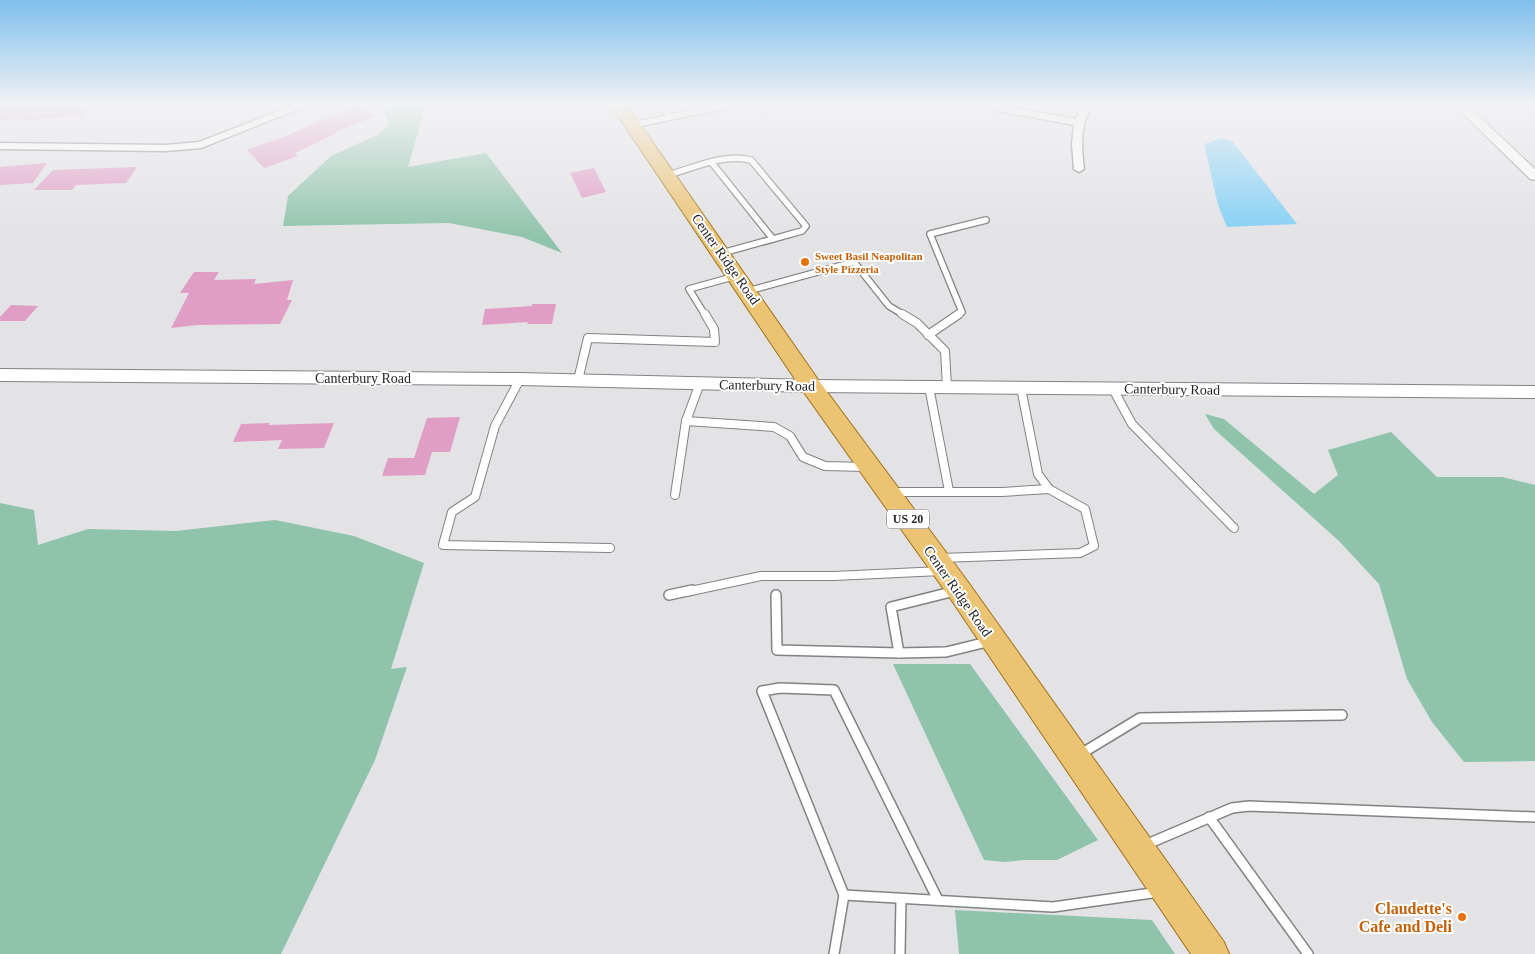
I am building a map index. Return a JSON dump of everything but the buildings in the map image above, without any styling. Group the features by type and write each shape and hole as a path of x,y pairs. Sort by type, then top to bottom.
{"main road":[{"name":"Center Ridge Road","path":"649,149 811,386 947,573 1212,954"}],"street":[{"path":"1076,149 1078,169"},
{"path":"1506,149 1535,176"},
{"name":"Canterbury Road","path":"0,375 520,379 811,386 1535,392"}],"lane":[{"path":"668,175 734,158 751,160 806,226 802,231 722,253"},
{"path":"712,163 773,239"},
{"path":"928,334 962,312 930,234 986,220"},
{"path":"578,380 588,338 716,342 714,329 689,289 743,284 854,262 889,306 917,322 945,351 947,387"},
{"path":"520,379 495,426 475,497 452,512 443,545 610,548"},
{"path":"675,496 686,421 700,383"},
{"path":"929,387 949,492"},
{"path":"669,595 761,576 947,573 1080,553 1094,546 1085,509 1049,489 1038,474 1020,388"},
{"path":"1113,388 1132,424 1234,528"},
{"path":"686,421 774,427 790,436 803,457 825,466 870,468"},
{"path":"888,492 1049,489"},
{"path":"899,653 892,607 947,573"},
{"path":"776,595 777,650 899,653 946,652 993,640"},
{"path":"834,954 844,895 762,691 780,688 834,690 938,900"},
{"path":"1075,757 1140,718 1342,715"},
{"path":"1138,847 1232,808 1249,806 1535,817"},
{"path":"1209,817 1308,954"},
{"path":"844,895 1053,907 1168,890"},
{"path":"900,954 901,899"}],"green space":[{"path":"347,149 413,149 408,167 486,153 562,253 522,237 449,223 283,226 288,196 331,156"},
{"path":"1205,414 1224,419 1314,494 1338,475 1328,450 1391,432 1437,477 1502,477 1535,485 1535,761 1464,762 1432,722 1407,679 1379,584 1339,541 1214,429"},
{"path":"0,503 34,510 38,545 88,529 176,531 275,520 354,536 424,563 391,669 407,667 375,760 281,954 0,954"},
{"path":"893,664 970,664 1098,840 1057,860 1004,862 984,860"},
{"path":"955,910 1152,920 1175,954 959,954"}],"water":[{"path":"1205,149 1238,149 1297,224 1227,227 1218,205"}],"place":[{"name":"Sweet Basil Neapolitan Style Pizzeria","path":"805,262"},
{"name":"Claudette's Cafe and Deli","path":"1462,917"}]}
